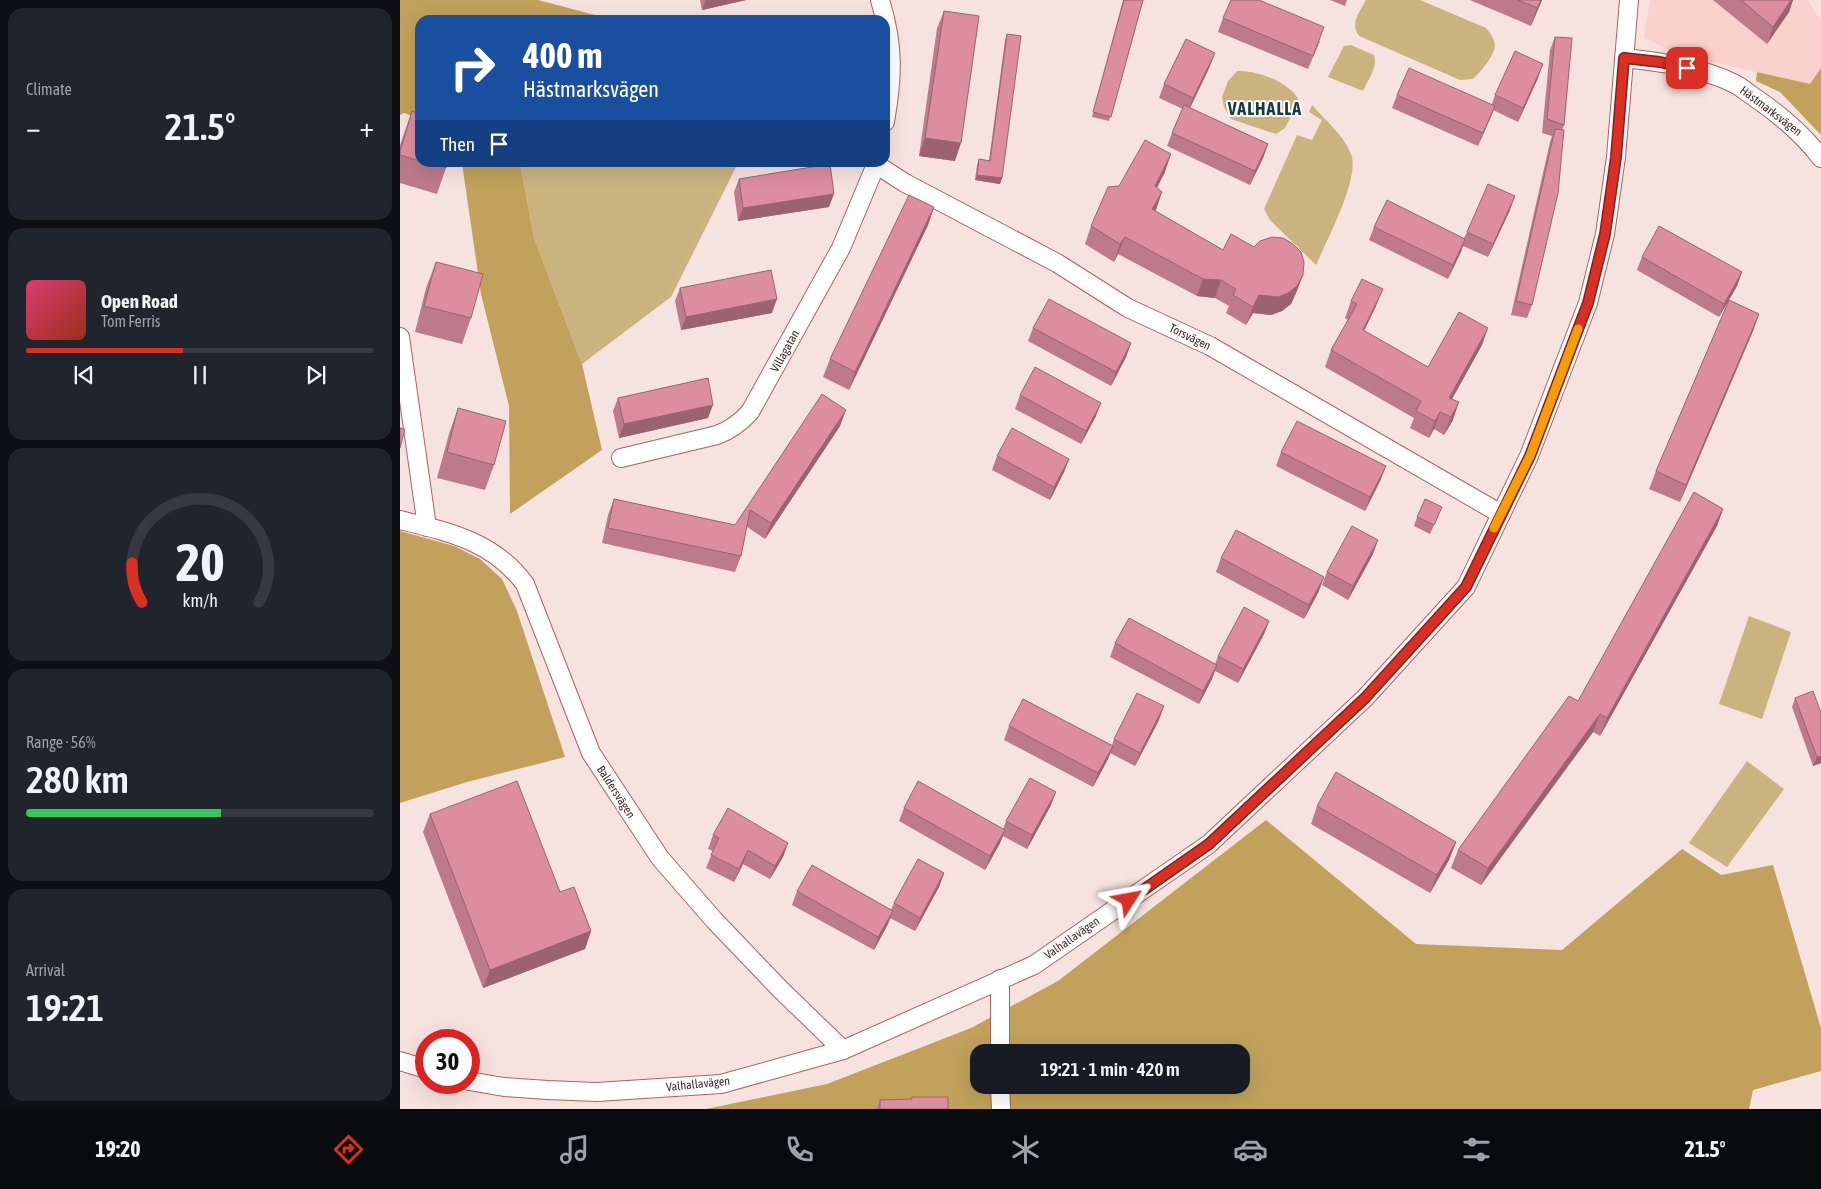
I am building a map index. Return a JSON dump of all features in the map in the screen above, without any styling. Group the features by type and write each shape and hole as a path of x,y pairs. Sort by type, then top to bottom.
{"street":[{"path":"880,0 884,15"},
{"name":"Valhallavägen","path":"480,1083 504,1087 597,1092 722,1084 843,1050 947,1005 1034,965 1209,844 1365,698 1466,587 1530,456 1588,303 1605,234 1616,157 1628,0"},
{"path":"890,40 890,91"},
{"name":"Hästmarksvägen","path":"1624,58 1660,62 1735,84 1774,111 1807,140 1821,158"},
{"name":"Villagatan","path":"621,458 716,436 729,431 750,412 841,248 876,167"},
{"name":"Torsvägen","path":"881,167 905,183 1057,263 1128,308 1210,346 1501,514"},
{"path":"400,337 426,527"},
{"name":"Baldersvägen","path":"400,520 472,541 494,553 518,574 525,584 590,753 660,858 714,920 780,989 843,1050"},
{"path":"1000,979 1000,1044"},
{"path":"400,1061 415,1066"},
{"path":"1000,1094 1001,1109"}],"shaded area":[{"path":"400,0 538,0 595,15 415,15 415,117 404,113 400,115"},
{"path":"1366,0 1420,0 1486,28 1494,41 1495,46 1492,55 1473,79 1460,80 1359,36 1356,31 1355,22"},
{"path":"1650,0 1808,0 1821,21 1821,68 1810,84 1680,55 1644,38"},
{"path":"1351,45 1374,55 1374,69 1363,91 1328,77 1344,46"},
{"path":"1821,68 1821,135 1780,92 1756,81 1757,72 1810,84"},
{"path":"1237,71 1245,71 1272,78 1295,94 1299,101 1285,128 1276,134 1231,119 1224,107 1222,97 1228,81"},
{"path":"1312,105 1335,129 1345,143 1352,157 1353,168 1340,212 1316,265 1270,220 1264,209 1297,135 1312,140 1322,120 1309,112"},
{"path":"463,167 521,167 534,238 582,364 602,450 510,514 509,406 481,294"},
{"path":"521,167 736,167 671,297 582,364 534,238"},
{"path":"400,531 454,546 480,559 502,579 517,611 565,757 467,782 400,803"},
{"path":"1749,616 1791,632 1762,719 1719,704"},
{"path":"1747,761 1784,789 1727,867 1689,843"},
{"path":"1266,820 1416,944 1562,950 1682,849 1721,875 1773,865 1821,1028 1821,1071 1753,1090 1749,1109 706,1109 827,1084 971,1028 1058,981"}],"building":[{"path":"1124,0 1143,0 1111,117 1093,112"},
{"path":"1231,0 1259,0 1324,27 1313,56 1223,18"},
{"path":"1518,0 1541,0 1537,8"},
{"path":"1741,0 1791,0 1773,27"},
{"path":"944,11 979,16 961,143 925,138"},
{"path":"1007,34 1021,36 1002,178 977,175 979,159 990,161"},
{"path":"1555,37 1572,38 1564,125 1547,119"},
{"path":"1186,39 1215,53 1193,98 1164,84"},
{"path":"1515,51 1543,64 1523,108 1495,95"},
{"path":"1409,68 1495,106 1483,133 1397,95"},
{"path":"1184,105 1268,144 1255,171 1172,133"},
{"path":"412,111 415,112 415,160 400,155"},
{"path":"1555,129 1564,130 1558,193 1532,305 1516,301"},
{"path":"1145,140 1171,154 1155,186 1162,192 1152,209 1223,250 1231,234 1254,247 1260,241 1272,237 1283,238 1301,252 1304,262 1303,275 1297,286 1288,293 1278,297 1259,295 1253,307 1233,295 1236,289 1221,280 1203,279 1125,237 1120,244 1091,226 1108,187 1119,186"},
{"path":"812,167 830,167 834,194 743,208 739,179"},
{"path":"1488,184 1515,196 1493,244 1467,232"},
{"path":"909,195 934,207 855,372 830,359"},
{"path":"1387,200 1465,239 1453,265 1374,227"},
{"path":"1659,226 1742,272 1724,304 1642,257"},
{"path":"436,262 483,274 471,318 424,306"},
{"path":"771,270 777,299 686,317 680,288"},
{"path":"1362,279 1383,289 1363,330 1428,367 1459,312 1488,328 1449,398 1459,402 1451,417 1440,412 1435,421 1416,411 1421,401 1331,350 1357,304 1351,301"},
{"path":"1049,299 1131,343 1116,372 1033,328"},
{"path":"1729,300 1759,314 1686,485 1656,471"},
{"path":"1035,367 1101,403 1086,431 1020,395"},
{"path":"708,378 713,405 624,424 618,398"},
{"path":"822,394 846,410 771,523 750,510 741,556 608,528 614,499 735,525"},
{"path":"458,408 506,421 494,465 447,452"},
{"path":"1297,421 1386,466 1370,497 1281,452"},
{"path":"400,428 405,429 400,448"},
{"path":"1012,428 1069,459 1054,487 997,456"},
{"path":"1694,492 1723,509 1607,718 1600,714 1488,868 1458,850 1569,696 1578,701"},
{"path":"1425,499 1442,507 1434,525 1417,517"},
{"path":"1352,526 1378,540 1353,586 1327,572"},
{"path":"1236,530 1324,577 1309,605 1221,558"},
{"path":"1244,607 1269,621 1243,669 1218,656"},
{"path":"1129,618 1217,665 1203,691 1115,643"},
{"path":"1813,691 1821,713 1821,756 1817,757 1795,698"},
{"path":"1137,693 1164,706 1140,753 1114,739"},
{"path":"1023,699 1113,746 1098,773 1009,726"},
{"path":"1336,772 1456,842 1437,875 1317,806"},
{"path":"1030,778 1056,792 1032,835 1006,821"},
{"path":"517,781 560,892 574,887 591,931 490,970 430,814"},
{"path":"918,781 1005,830 990,856 904,808"},
{"path":"728,808 788,843 775,866 748,850 739,869 711,855 719,838 713,835"},
{"path":"918,859 944,873 920,918 894,903"},
{"path":"812,865 893,911 878,937 797,891"},
{"path":"912,1097 948,1097 948,1109 880,1109 880,1100 912,1099"}],"slow traffic":[{"path":"1494,528 1530,456 1578,329"}],"district":[{"name":"VALHALLA","path":"1265,108"}],"route":[{"path":"1129,900 1209,844 1365,698 1466,587 1530,456 1588,303 1605,234 1616,157 1624,58 1660,62 1687,68"}]}
